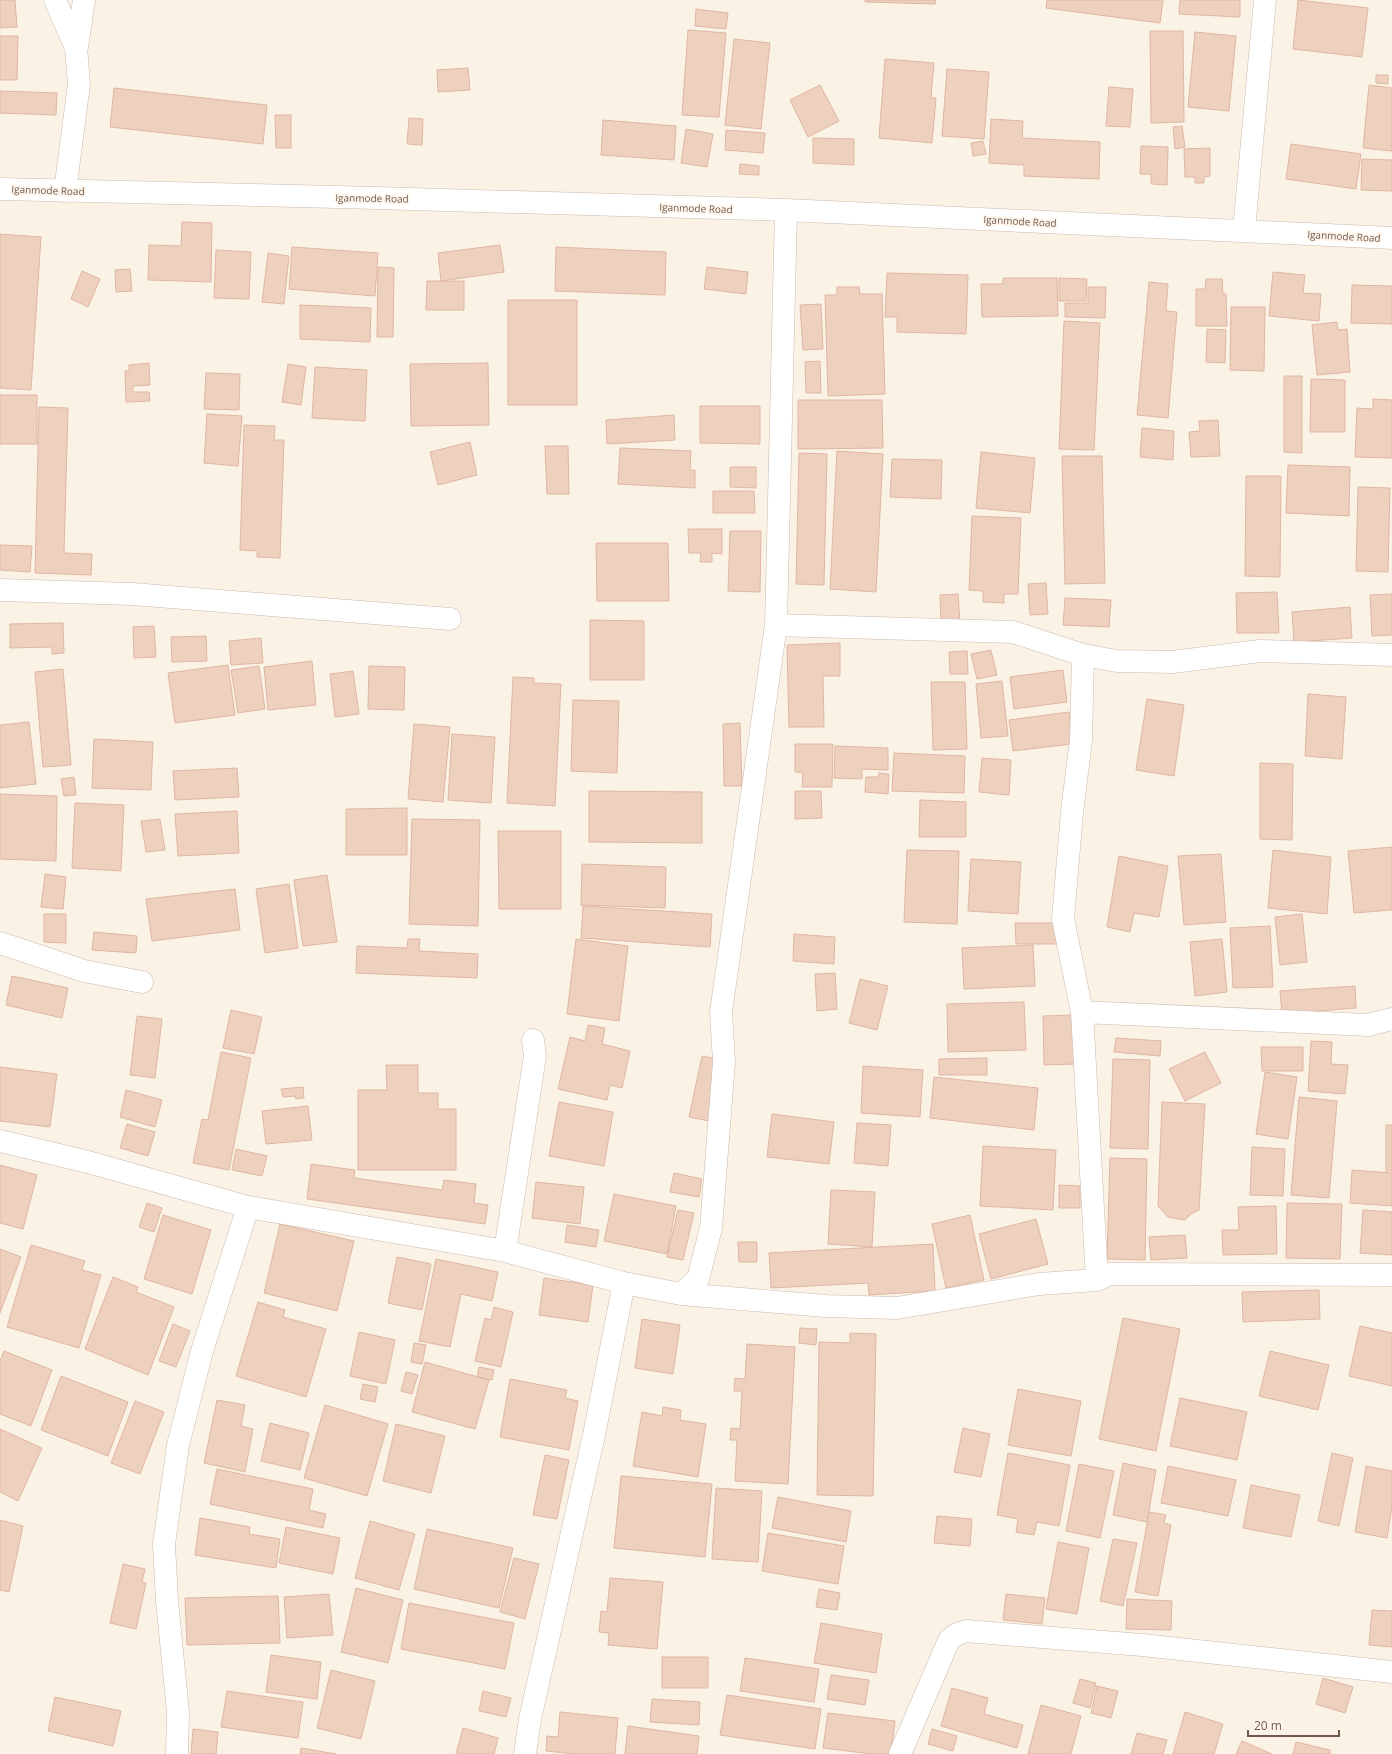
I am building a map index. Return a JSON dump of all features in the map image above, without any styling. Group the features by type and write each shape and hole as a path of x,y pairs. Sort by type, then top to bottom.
{"street":[{"path":"55,0 76,48"},
{"path":"65,191 79,84 76,48 84,0"},
{"path":"1244,230 1265,0"},
{"name":"Iganmode Road","path":"0,189 786,210 1392,238"},
{"path":"681,1294 698,1279 711,1228 724,1062 721,1012 776,625 786,210"},
{"path":"0,590 132,594 450,620"},
{"path":"776,625 1013,632 1082,655 1117,661 1173,662 1260,651 1392,655"},
{"path":"1082,655 1081,740 1072,812 1063,919 1082,1012 1097,1280"},
{"path":"0,943 84,971 142,982"},
{"path":"1082,1012 1368,1025 1392,1019"},
{"path":"505,1251 535,1056 533,1040"},
{"path":"0,1141 88,1162 248,1207 505,1251 624,1283 681,1294 826,1306 896,1308 1039,1284 1097,1280 1110,1274 1392,1275"},
{"path":"177,1754 178,1712 167,1601 164,1544 178,1445 202,1351 248,1207"},
{"path":"525,1754 530,1718 594,1435 624,1283"},
{"path":"900,1754 949,1640 957,1634 966,1631 1142,1645 1392,1672"}],"building":[{"path":"0,0 15,0 17,27 0,28"},
{"path":"865,0 936,0 935,4 865,2"},
{"path":"1047,0 1163,0 1160,23 1046,8"},
{"path":"1180,0 1240,0 1240,17 1179,14"},
{"path":"1298,0 1368,8 1362,57 1293,49"},
{"path":"696,9 728,13 726,29 695,26"},
{"path":"688,30 726,33 719,117 682,115"},
{"path":"1150,31 1183,31 1184,122 1151,123"},
{"path":"1195,32 1236,36 1229,111 1188,107"},
{"path":"0,36 18,36 17,80 0,80"},
{"path":"734,39 770,43 761,129 725,125"},
{"path":"885,59 934,63 931,98 936,98 932,143 879,138"},
{"path":"468,68 470,90 438,92 437,70"},
{"path":"947,69 989,72 984,139 942,136"},
{"path":"1376,75 1388,75 1388,84 1376,83"},
{"path":"820,85 839,121 808,137 790,100"},
{"path":"1369,85 1392,88 1392,151 1363,148"},
{"path":"1109,87 1133,89 1130,127 1106,126"},
{"path":"114,88 267,105 263,144 110,127"},
{"path":"0,91 57,93 56,115 0,113"},
{"path":"275,115 291,115 291,148 276,148"},
{"path":"409,118 423,119 422,145 407,144"},
{"path":"991,119 1023,121 1022,138 1100,142 1099,179 1024,176 1024,165 989,163"},
{"path":"603,120 676,126 674,160 601,155"},
{"path":"1182,126 1185,147 1175,149 1173,127"},
{"path":"686,129 713,134 707,167 681,163"},
{"path":"726,130 765,133 763,153 725,150"},
{"path":"813,138 854,139 854,165 813,163"},
{"path":"983,141 986,154 973,156 971,143"},
{"path":"1291,144 1361,154 1356,189 1286,179"},
{"path":"1141,146 1168,147 1167,185 1151,184 1151,174 1140,174"},
{"path":"1210,148 1210,176 1204,177 1204,183 1195,183 1195,177 1185,177 1184,149"},
{"path":"1362,159 1392,160 1392,191 1361,190"},
{"path":"740,164 759,166 759,175 739,174"},
{"path":"182,222 212,223 211,282 148,280 149,245 181,246"},
{"path":"0,234 41,237 31,390 0,388"},
{"path":"500,245 504,272 441,281 438,253"},
{"path":"292,247 378,253 375,296 289,289"},
{"path":"556,247 666,252 665,295 555,291"},
{"path":"216,250 251,252 249,299 214,298"},
{"path":"268,253 289,256 284,304 262,302"},
{"path":"378,267 394,268 393,337 377,337"},
{"path":"707,267 748,272 746,294 704,289"},
{"path":"130,269 132,291 116,292 115,270"},
{"path":"82,271 100,279 88,307 71,299"},
{"path":"1273,272 1305,275 1303,293 1321,294 1319,321 1269,316"},
{"path":"887,273 968,275 966,334 897,332 897,317 885,317"},
{"path":"1003,278 1057,278 1058,316 982,317 981,284 1003,284"},
{"path":"1059,278 1087,279 1086,301 1059,301"},
{"path":"1206,279 1222,279 1223,294 1226,294 1227,326 1196,326 1196,289 1205,289"},
{"path":"427,281 464,281 464,310 426,310"},
{"path":"1149,282 1168,284 1166,311 1177,312 1168,418 1137,415"},
{"path":"1352,285 1392,286 1392,324 1351,323"},
{"path":"837,287 859,287 860,294 882,294 885,394 828,396 825,295 837,295"},
{"path":"1088,287 1106,287 1105,318 1065,317 1065,303 1088,303"},
{"path":"508,300 577,300 577,405 508,405"},
{"path":"821,304 823,349 803,350 800,305"},
{"path":"300,305 371,308 370,342 300,339"},
{"path":"1231,307 1265,307 1264,371 1230,370"},
{"path":"1064,321 1100,323 1094,450 1059,449"},
{"path":"1337,322 1338,330 1347,329 1350,372 1317,375 1312,325"},
{"path":"1207,329 1226,330 1225,363 1206,362"},
{"path":"820,361 821,393 806,393 805,362"},
{"path":"149,363 150,385 133,386 133,392 149,392 150,401 126,402 125,371 129,371 129,365"},
{"path":"488,363 489,425 411,426 410,364"},
{"path":"288,364 306,367 301,405 282,402"},
{"path":"315,367 367,370 365,421 312,418"},
{"path":"206,373 240,374 239,410 204,409"},
{"path":"1284,376 1302,376 1302,453 1284,452"},
{"path":"1311,379 1345,380 1345,432 1310,432"},
{"path":"0,395 37,395 37,444 0,444"},
{"path":"1373,399 1392,400 1392,458 1355,457 1357,408 1373,409"},
{"path":"798,400 882,400 883,448 798,449"},
{"path":"700,406 760,406 760,444 700,443"},
{"path":"39,407 68,408 64,553 92,554 91,575 35,573"},
{"path":"207,414 242,416 238,466 204,463"},
{"path":"674,415 675,440 607,444 606,420"},
{"path":"1218,420 1220,456 1191,457 1189,432 1200,431 1199,421"},
{"path":"244,425 275,426 274,440 284,440 280,558 257,557 257,551 240,550"},
{"path":"1142,428 1174,431 1173,460 1140,457"},
{"path":"470,442 477,475 438,485 430,452"},
{"path":"545,446 568,446 569,494 547,494"},
{"path":"620,448 691,451 690,470 695,470 695,488 618,484"},
{"path":"837,451 883,454 876,592 830,589"},
{"path":"981,452 1035,458 1030,513 976,508"},
{"path":"799,453 827,454 824,585 796,584"},
{"path":"1062,456 1102,456 1105,583 1065,584"},
{"path":"892,459 942,460 941,499 890,497"},
{"path":"1288,465 1350,467 1349,516 1286,513"},
{"path":"730,467 756,467 756,488 730,487"},
{"path":"1246,476 1281,476 1280,577 1245,576"},
{"path":"1358,487 1390,488 1388,572 1356,571"},
{"path":"713,491 754,491 755,513 713,513"},
{"path":"972,516 1021,518 1018,594 1004,594 1004,603 983,602 983,591 969,590"},
{"path":"688,529 722,529 722,554 712,553 712,562 700,562 701,553 689,553"},
{"path":"730,531 761,531 760,592 728,591"},
{"path":"596,543 668,543 669,601 597,601"},
{"path":"0,545 32,546 30,572 0,570"},
{"path":"1046,583 1048,614 1030,615 1028,584"},
{"path":"1277,592 1279,633 1237,633 1236,593"},
{"path":"958,594 960,623 941,624 940,595"},
{"path":"1392,594 1392,635 1372,636 1370,595"},
{"path":"1065,598 1111,600 1109,627 1063,625"},
{"path":"1350,607 1352,638 1294,642 1292,612"},
{"path":"590,620 644,621 644,680 590,680"},
{"path":"63,623 64,653 52,654 52,647 10,648 10,624"},
{"path":"154,626 156,657 134,658 133,627"},
{"path":"206,636 207,661 172,662 171,637"},
{"path":"261,638 263,663 231,665 229,641"},
{"path":"840,643 840,676 823,676 824,727 789,727 787,645"},
{"path":"991,650 997,675 977,679 971,654"},
{"path":"967,651 968,674 950,674 949,652"},
{"path":"312,661 316,705 268,710 264,667"},
{"path":"228,665 235,715 175,723 168,673"},
{"path":"259,666 265,709 238,713 231,670"},
{"path":"369,666 405,667 404,710 368,709"},
{"path":"63,669 71,765 43,767 35,672"},
{"path":"1063,670 1067,702 1014,709 1010,677"},
{"path":"353,671 359,714 335,717 330,674"},
{"path":"513,677 534,678 534,683 561,684 555,806 507,803"},
{"path":"1002,681 1008,736 981,738 976,684"},
{"path":"931,682 965,682 967,749 933,750"},
{"path":"1308,694 1346,697 1342,759 1305,756"},
{"path":"1147,699 1184,705 1174,776 1136,770"},
{"path":"573,700 619,701 617,773 571,771"},
{"path":"1069,712 1072,744 1013,751 1009,720"},
{"path":"29,722 36,784 0,788 0,725"},
{"path":"740,723 742,786 724,786 723,724"},
{"path":"414,724 450,727 443,802 408,799"},
{"path":"452,734 495,737 491,803 448,800"},
{"path":"94,739 153,742 151,790 92,788"},
{"path":"795,744 833,744 832,787 802,787 803,773 795,772"},
{"path":"835,746 888,748 888,770 862,769 862,779 834,778"},
{"path":"894,753 965,756 964,793 892,791"},
{"path":"982,758 1011,760 1009,795 979,792"},
{"path":"1260,763 1293,764 1292,840 1260,839"},
{"path":"237,768 239,797 175,800 173,771"},
{"path":"879,773 889,774 888,794 865,792 866,777 878,777"},
{"path":"74,777 76,795 64,796 61,779"},
{"path":"589,791 702,792 702,843 589,842"},
{"path":"795,791 821,791 822,818 795,819"},
{"path":"0,794 57,796 56,861 0,859"},
{"path":"920,800 966,802 966,837 919,837"},
{"path":"75,803 124,805 121,871 72,868"},
{"path":"407,808 407,855 346,855 346,809"},
{"path":"237,811 239,853 178,856 175,814"},
{"path":"160,819 165,850 146,852 141,821"},
{"path":"412,819 480,820 478,926 409,924"},
{"path":"498,831 561,831 561,909 499,909"},
{"path":"1392,847 1392,910 1354,913 1348,851"},
{"path":"907,850 959,851 957,924 904,922"},
{"path":"1273,850 1331,857 1327,914 1268,908"},
{"path":"1221,854 1226,922 1184,925 1178,856"},
{"path":"1119,856 1168,866 1159,917 1134,913 1130,932 1107,927"},
{"path":"971,859 1021,862 1018,914 968,911"},
{"path":"582,864 666,867 665,908 581,905"},
{"path":"45,874 66,877 63,909 41,907"},
{"path":"327,875 337,942 303,946 294,880"},
{"path":"289,884 298,948 265,953 256,889"},
{"path":"235,889 240,930 152,941 146,899"},
{"path":"583,906 712,914 710,947 581,938"},
{"path":"44,914 66,914 66,943 44,942"},
{"path":"1302,914 1307,962 1280,965 1275,917"},
{"path":"1015,923 1062,923 1062,944 1016,944"},
{"path":"1270,926 1273,987 1233,988 1230,928"},
{"path":"94,932 137,936 136,953 92,950"},
{"path":"794,934 835,937 834,964 793,961"},
{"path":"408,939 420,939 419,951 478,954 477,978 356,973 357,946 407,948"},
{"path":"576,939 628,946 619,1021 567,1014"},
{"path":"1222,939 1227,992 1195,996 1190,942"},
{"path":"1033,945 1035,986 964,989 962,948"},
{"path":"835,973 837,1009 817,1011 815,974"},
{"path":"12,976 68,988 62,1018 6,1005"},
{"path":"860,979 888,986 877,1030 849,1023"},
{"path":"1355,986 1356,1008 1282,1014 1280,991"},
{"path":"1024,1002 1026,1050 948,1052 947,1004"},
{"path":"231,1010 262,1017 254,1054 223,1048"},
{"path":"1074,1015 1075,1064 1044,1065 1043,1016"},
{"path":"137,1016 162,1019 155,1078 130,1075"},
{"path":"588,1025 605,1028 602,1044 630,1051 622,1088 610,1085 607,1100 558,1089 570,1037 585,1041"},
{"path":"1116,1038 1161,1041 1160,1056 1114,1052"},
{"path":"1311,1041 1332,1042 1331,1064 1348,1065 1345,1094 1308,1091"},
{"path":"1261,1047 1303,1047 1303,1071 1262,1071"},
{"path":"221,1052 251,1058 229,1170 193,1163 202,1119 208,1120"},
{"path":"1205,1052 1221,1083 1185,1101 1169,1069"},
{"path":"702,1056 722,1060 709,1121 689,1117"},
{"path":"987,1058 987,1075 939,1075 939,1059"},
{"path":"1113,1059 1150,1060 1148,1149 1110,1148"},
{"path":"386,1065 418,1065 418,1093 438,1093 438,1109 456,1109 456,1170 358,1170 358,1090 387,1090"},
{"path":"863,1066 923,1070 920,1117 861,1113"},
{"path":"0,1067 57,1074 50,1127 0,1121"},
{"path":"1265,1072 1297,1077 1288,1139 1256,1134"},
{"path":"934,1077 1038,1088 1034,1130 930,1118"},
{"path":"303,1087 304,1098 296,1099 295,1096 283,1097 281,1089"},
{"path":"126,1090 162,1100 155,1127 120,1117"},
{"path":"1299,1097 1337,1101 1329,1198 1291,1195"},
{"path":"559,1102 613,1112 604,1166 549,1156"},
{"path":"1162,1102 1205,1104 1199,1210 1191,1214 1185,1220 1168,1217 1158,1206"},
{"path":"308,1106 312,1140 266,1144 262,1111"},
{"path":"772,1114 834,1122 829,1164 767,1157"},
{"path":"857,1123 891,1125 888,1166 854,1163"},
{"path":"127,1124 155,1132 148,1156 120,1148"},
{"path":"1386,1125 1392,1125 1392,1171 1386,1171"},
{"path":"983,1146 1056,1150 1053,1210 980,1206"},
{"path":"1252,1147 1285,1149 1283,1196 1250,1195"},
{"path":"236,1149 267,1156 262,1176 232,1170"},
{"path":"1110,1158 1147,1159 1145,1260 1107,1259"},
{"path":"311,1164 355,1170 354,1178 442,1190 444,1180 476,1184 474,1203 488,1205 485,1224 307,1199"},
{"path":"0,1165 37,1175 23,1229 0,1223"},
{"path":"1352,1170 1392,1173 1392,1206 1350,1203"},
{"path":"674,1173 702,1179 699,1197 670,1192"},
{"path":"536,1182 584,1187 580,1224 532,1218"},
{"path":"1059,1185 1080,1186 1080,1208 1059,1208"},
{"path":"831,1190 875,1192 872,1247 828,1244"},
{"path":"614,1194 676,1206 667,1254 604,1241"},
{"path":"147,1203 162,1208 154,1232 139,1227"},
{"path":"1287,1203 1342,1204 1340,1259 1286,1258"},
{"path":"1276,1206 1277,1254 1223,1255 1222,1230 1239,1230 1238,1207"},
{"path":"678,1210 694,1213 683,1260 667,1257"},
{"path":"1363,1210 1392,1212 1392,1255 1360,1253"},
{"path":"163,1215 211,1230 192,1294 144,1279"},
{"path":"970,1215 984,1280 946,1288 932,1224"},
{"path":"1036,1219 1048,1264 991,1279 979,1234"},
{"path":"280,1224 354,1241 337,1311 264,1293"},
{"path":"567,1225 599,1230 596,1247 565,1242"},
{"path":"1185,1235 1187,1258 1151,1260 1149,1237"},
{"path":"738,1242 757,1242 757,1262 739,1262"},
{"path":"933,1244 935,1291 869,1295 868,1283 771,1288 769,1253"},
{"path":"31,1245 85,1261 82,1270 101,1275 79,1348 7,1327"},
{"path":"0,1249 21,1257 0,1313"},
{"path":"397,1257 431,1264 422,1310 388,1303"},
{"path":"436,1259 498,1272 492,1301 461,1294 450,1347 419,1341"},
{"path":"113,1277 138,1287 136,1292 174,1307 148,1375 85,1349"},
{"path":"544,1278 593,1285 588,1322 539,1315"},
{"path":"1319,1290 1320,1319 1243,1322 1242,1292"},
{"path":"258,1302 285,1310 283,1317 326,1329 306,1397 236,1376"},
{"path":"494,1307 513,1312 501,1367 475,1361 485,1318 491,1320"},
{"path":"1123,1318 1180,1329 1156,1451 1099,1439"},
{"path":"642,1319 680,1325 673,1374 635,1368"},
{"path":"173,1324 190,1331 176,1367 159,1361"},
{"path":"1360,1326 1392,1333 1392,1386 1349,1376"},
{"path":"800,1328 817,1329 816,1345 799,1343"},
{"path":"359,1332 395,1340 386,1384 350,1376"},
{"path":"850,1333 876,1334 873,1496 817,1495 819,1342 850,1343"},
{"path":"414,1343 426,1345 422,1364 411,1362"},
{"path":"747,1344 795,1347 788,1484 735,1481 737,1440 730,1440 731,1428 740,1429 742,1391 734,1391 735,1378 745,1379"},
{"path":"4,1351 52,1370 31,1426 0,1414 0,1361"},
{"path":"1270,1351 1329,1365 1318,1410 1259,1396"},
{"path":"425,1362 489,1380 475,1429 412,1412"},
{"path":"479,1367 494,1370 492,1380 477,1377"},
{"path":"406,1372 418,1375 412,1394 401,1391"},
{"path":"61,1376 128,1402 108,1456 41,1430"},
{"path":"510,1379 567,1390 565,1398 578,1401 569,1450 500,1437"},
{"path":"363,1384 378,1387 375,1402 360,1399"},
{"path":"1018,1389 1081,1401 1071,1456 1008,1445"},
{"path":"1180,1398 1247,1412 1237,1460 1170,1446"},
{"path":"217,1400 245,1405 241,1426 253,1429 245,1472 204,1463"},
{"path":"135,1401 164,1412 140,1474 111,1463"},
{"path":"325,1405 388,1424 367,1496 304,1478"},
{"path":"663,1407 681,1410 680,1420 706,1424 698,1477 633,1466 642,1412 662,1416"},
{"path":"270,1423 309,1433 300,1470 261,1461"},
{"path":"396,1424 445,1436 431,1493 383,1481"},
{"path":"963,1428 990,1434 981,1477 954,1472"},
{"path":"0,1429 42,1448 18,1501 0,1492"},
{"path":"1008,1453 1070,1465 1059,1526 1037,1522 1034,1535 1016,1532 1018,1519 997,1515"},
{"path":"1332,1453 1353,1458 1339,1526 1318,1521"},
{"path":"545,1455 569,1460 557,1519 533,1515"},
{"path":"1123,1463 1156,1470 1147,1522 1113,1515"},
{"path":"1079,1464 1114,1471 1100,1538 1066,1531"},
{"path":"1168,1466 1236,1480 1228,1516 1161,1503"},
{"path":"1366,1466 1392,1471 1392,1507 1387,1538 1355,1532"},
{"path":"217,1469 313,1489 309,1510 326,1514 323,1528 210,1504"},
{"path":"621,1476 712,1484 705,1557 614,1548"},
{"path":"1251,1485 1300,1495 1291,1537 1243,1528"},
{"path":"716,1488 762,1491 758,1562 712,1559"},
{"path":"778,1497 851,1511 846,1542 772,1528"},
{"path":"1149,1512 1166,1515 1164,1523 1171,1525 1158,1596 1135,1592"},
{"path":"937,1516 972,1519 970,1546 934,1543"},
{"path":"200,1518 250,1527 249,1534 280,1539 276,1568 195,1555"},
{"path":"0,1520 23,1526 9,1592 0,1590"},
{"path":"370,1521 415,1534 399,1590 355,1578"},
{"path":"286,1527 340,1538 333,1574 279,1563"},
{"path":"427,1529 513,1548 499,1608 414,1589"},
{"path":"768,1533 844,1546 838,1584 762,1571"},
{"path":"1113,1539 1137,1543 1123,1606 1100,1601"},
{"path":"1058,1542 1089,1548 1077,1614 1046,1609"},
{"path":"514,1558 539,1564 525,1619 500,1612"},
{"path":"123,1564 145,1569 142,1582 146,1583 136,1629 110,1623"},
{"path":"610,1578 663,1582 657,1649 608,1645 609,1633 599,1632 601,1611 607,1612"},
{"path":"356,1588 403,1600 388,1663 341,1652"},
{"path":"819,1589 840,1593 837,1610 816,1607"},
{"path":"329,1594 333,1635 287,1638 284,1597"},
{"path":"1006,1594 1045,1598 1042,1624 1003,1620"},
{"path":"278,1596 280,1643 187,1645 185,1598"},
{"path":"1127,1599 1172,1601 1171,1630 1126,1629"},
{"path":"409,1603 514,1623 505,1669 401,1649"},
{"path":"1372,1610 1392,1611 1392,1647 1369,1645"},
{"path":"821,1623 882,1634 876,1673 814,1663"},
{"path":"271,1655 321,1662 317,1699 266,1692"},
{"path":"662,1657 708,1657 708,1688 662,1688"},
{"path":"745,1658 819,1669 814,1702 740,1691"},
{"path":"331,1670 375,1681 361,1739 317,1728"},
{"path":"831,1675 869,1680 865,1705 827,1699"},
{"path":"1323,1678 1353,1687 1345,1713 1316,1704"},
{"path":"1080,1679 1096,1683 1090,1708 1073,1703"},
{"path":"1097,1686 1118,1691 1111,1718 1091,1713"},
{"path":"952,1688 988,1698 984,1714 1023,1725 1017,1748 941,1726"},
{"path":"227,1691 303,1702 298,1738 221,1727"},
{"path":"483,1691 511,1698 506,1717 479,1711"},
{"path":"727,1695 821,1709 815,1749 720,1735"},
{"path":"55,1697 121,1711 113,1746 48,1731"},
{"path":"652,1699 700,1702 699,1725 650,1722"},
{"path":"1041,1705 1081,1716 1071,1754 1028,1754"},
{"path":"560,1712 618,1718 615,1754 576,1754 546,1751 547,1736 558,1737"},
{"path":"1185,1712 1223,1724 1214,1754 1173,1754"},
{"path":"828,1713 895,1721 891,1754 872,1754 823,1748"},
{"path":"628,1726 699,1736 697,1754 625,1754"},
{"path":"463,1728 498,1738 494,1754 456,1754"},
{"path":"193,1729 218,1732 216,1754 191,1754"},
{"path":"932,1729 957,1736 953,1751 928,1744"},
{"path":"1137,1733 1167,1740 1163,1754 1131,1754"},
{"path":"1242,1741 1272,1754 1236,1754"},
{"path":"1296,1742 1330,1750 1330,1754 1293,1754"},
{"path":"301,1748 336,1754 300,1754"}]}
